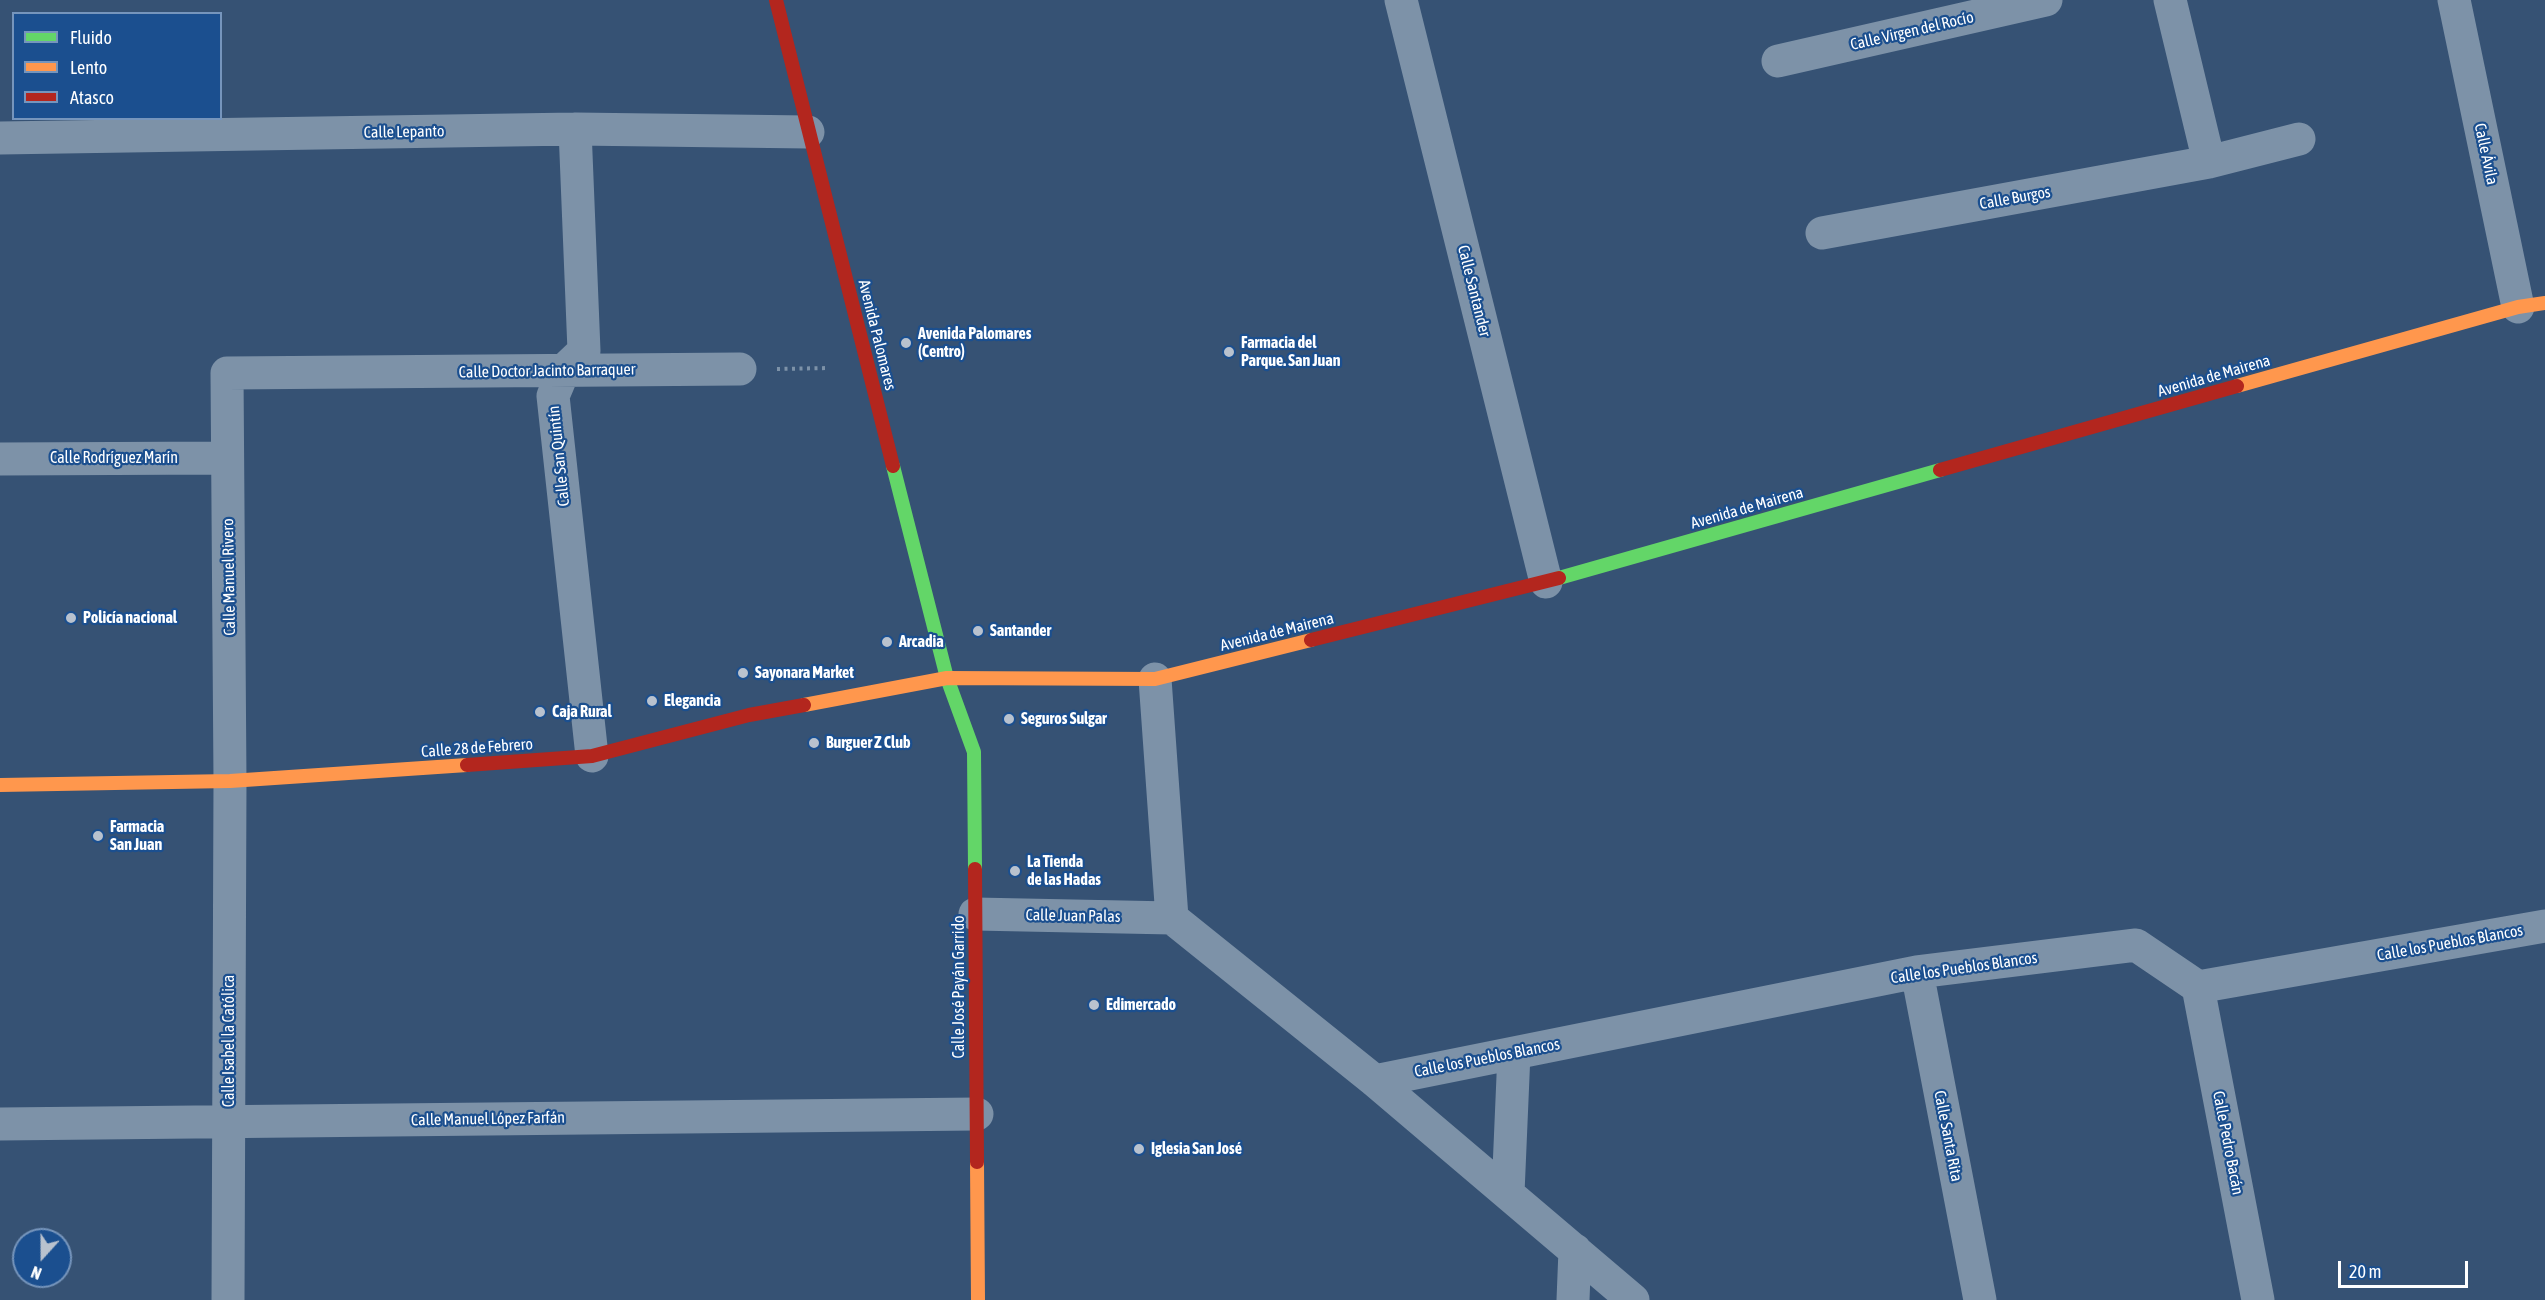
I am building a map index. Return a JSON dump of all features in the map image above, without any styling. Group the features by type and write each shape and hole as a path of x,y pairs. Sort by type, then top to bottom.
{"street":[{"name":"Calle Santander","path":"1401,0 1546,582"},
{"name":"Calle Virgen del Rocío","path":"1778,61 2046,0"},
{"path":"2170,0 2209,162"},
{"name":"Calle Ávila","path":"2454,0 2532,305"},
{"name":"Avenida Palomares","path":"782,1 808,132 947,678"},
{"name":"Calle Lepanto","path":"0,138 575,129 808,132"},
{"name":"Calle San Quintín","path":"575,129 584,351 564,370 552,396 592,756"},
{"name":"Calle Burgos","path":"1822,233 2209,162 2299,139"},
{"name":"Avenida de Mairena","path":"947,678 1155,679 1546,582 2532,305"},
{"name":"Calle Doctor Jacinto Barraquer","path":"227,373 740,369"},
{"name":"Calle Manuel Rivero","path":"227,373 230,782"},
{"name":"Calle Rodríguez Marín","path":"0,459 227,458"},
{"name":"Calle 28 de Febrero","path":"0,785 230,782 592,756 749,715 947,678"},
{"name":"Calle José Payán Garrido","path":"947,678 974,752 978,1300"},
{"path":"1155,679 1172,918 1375,1081 1633,1300"},
{"name":"Calle Isabel la Católica","path":"228,1300 230,782"},
{"name":"Calle Juan Palas","path":"975,914 1172,918"},
{"name":"Calle los Pueblos Blancos","path":"1375,1081 1917,972 2136,945 2198,987 2545,926"},
{"name":"Calle Santa Rita","path":"1917,972 1980,1300"},
{"name":"Calle Pedro Bacán","path":"2198,987 2258,1300"},
{"path":"1508,1193 1514,1053"},
{"name":"Calle Manuel López Farfán","path":"0,1124 977,1114"},
{"path":"1573,1300 1575,1250"}],"path":[{"path":"740,369 868,368"}],"traffic: fast":[{"path":"893,466 947,678 974,752 975,869"},
{"path":"1559,578 1940,470"}],"traffic: slow":[{"path":"2237,386 2518,307 2545,303"},
{"path":"804,705 947,678 1155,679 1311,640"},
{"path":"0,785 230,781 467,765"},
{"path":"977,1162 978,1300"}],"traffic: jam":[{"path":"776,0 893,466"},
{"path":"1940,470 2237,386"},
{"path":"1311,640 1559,578"},
{"path":"467,765 592,756 749,715 804,705"},
{"path":"975,869 977,1162"}],"place":[{"name":"Avenida Palomares (Centro)","path":"906,343"},
{"name":"Farmacia del Parque. San Juan","path":"1229,352"},
{"name":"Policía nacional","path":"71,618"},
{"name":"Santander","path":"978,631"},
{"name":"Arcadia","path":"887,642"},
{"name":"Sayonara Market","path":"743,673"},
{"name":"Elegancia","path":"652,701"},
{"name":"Caja Rural","path":"540,712"},
{"name":"Seguros Sulgar","path":"1009,719"},
{"name":"Burguer Z Club","path":"814,743"},
{"name":"Farmacia San Juan","path":"98,836"},
{"name":"La Tienda de las Hadas","path":"1015,871"},
{"name":"Edimercado","path":"1094,1005"},
{"name":"Iglesia San José","path":"1139,1149"}]}
